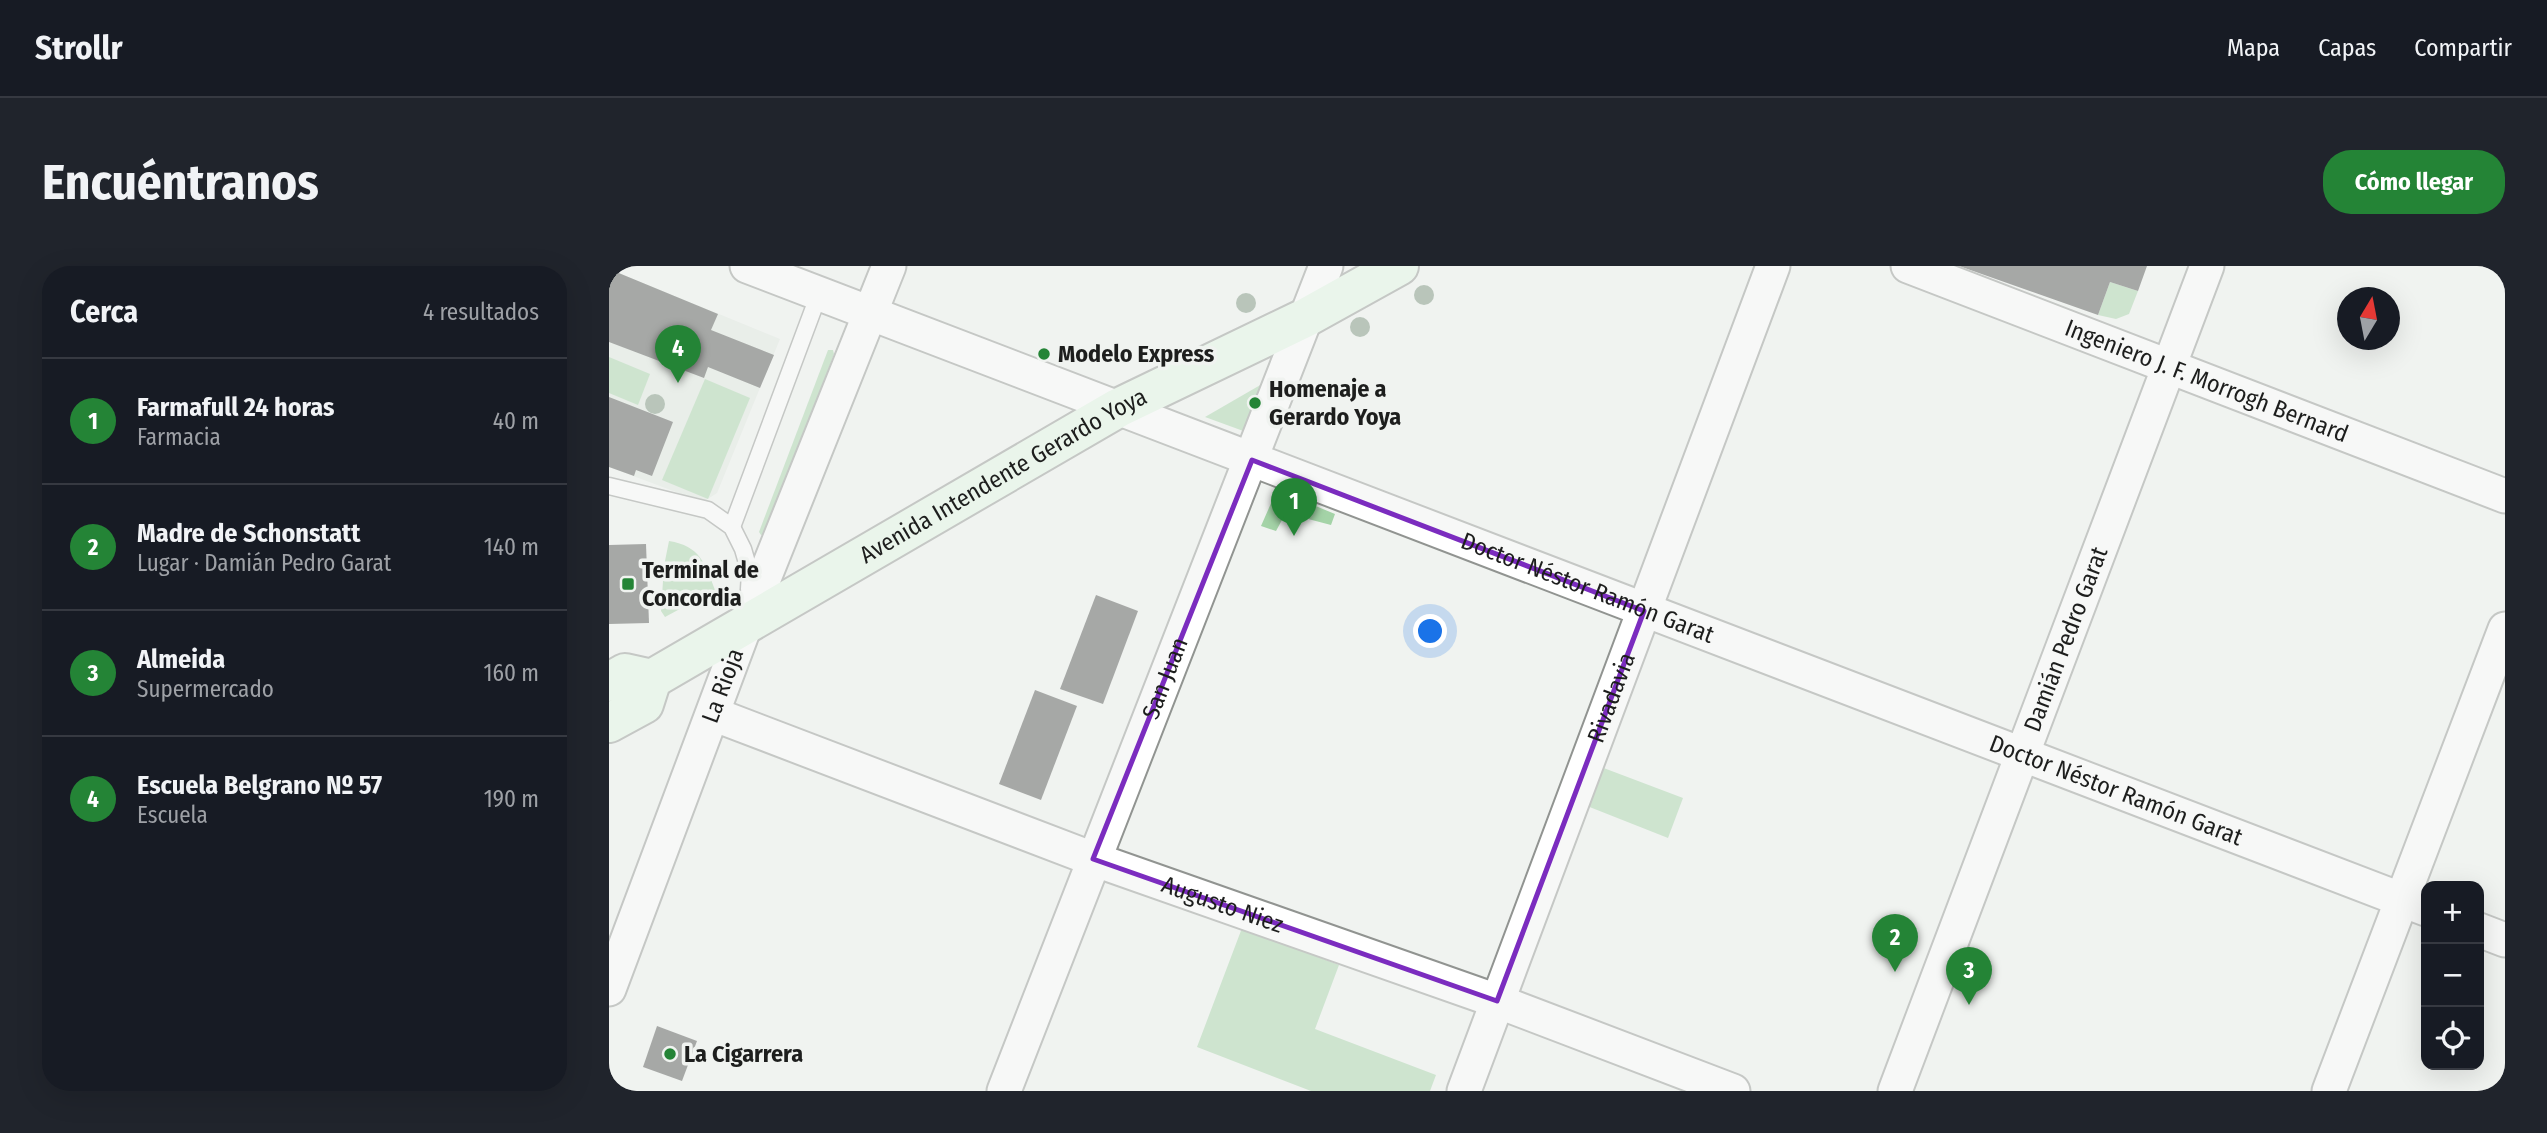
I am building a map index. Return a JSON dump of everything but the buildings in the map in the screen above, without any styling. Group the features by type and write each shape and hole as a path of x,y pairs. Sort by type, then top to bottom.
{"main road":[{"name":"Avenida Intendente Gerardo Yoya","path":"652,679 1118,408 1307,317 1399,266"},
{"path":"609,682 625,673 652,679 644,704 609,723"}],"street":[{"name":"Doctor Néstor Ramón Garat","path":"747,266 2414,904"},
{"name":"La Rioja","path":"609,989 745,626 889,266"},
{"name":"San Juan","path":"1003,1091 1327,266"},
{"name":"Rivadavia","path":"1464,1091 1773,266"},
{"name":"Ingeniero J. F. Morrogh Bernard","path":"1908,266 2505,496"},
{"name":"Damián Pedro Garat","path":"1895,1091 2207,266"},
{"path":"2329,1091 2414,904 2505,629"},
{"name":"Augusto Niez","path":"713,714 1093,859 1497,1001 1733,1091"},
{"path":"2484,932 2505,940"}],"lane":[{"path":"731,527 820,294"},
{"path":"609,486 708,510 731,527 743,549 750,573 745,626"}],"highlighted area":[{"path":"1252,460 1644,611 1497,1001 1093,859"}],"shaded area":[{"path":"609,269 780,339 717,493 703,502 609,467"}],"green space":[{"path":"2110,282 2138,291 2129,314 2116,319 2098,315"},
{"path":"828,350 833,350 834,354 767,534 761,535 759,532"},
{"path":"609,357 650,374 638,405 609,393"},
{"path":"1283,372 1257,436 1205,417"},
{"path":"705,379 750,398 708,499 662,480"},
{"path":"1280,494 1289,495 1335,514 1331,525 1293,515 1282,520 1276,531 1261,526 1272,501"},
{"path":"669,541 688,547 700,557 715,590 665,617 661,611 664,566"},
{"path":"1601,767 1683,798 1668,838 1587,806"},
{"path":"1242,928 1339,965 1315,1029 1436,1075 1430,1091 1311,1091 1197,1047"}],"place":[{"name":"Modelo Express","path":"1044,354"},
{"name":"Escuela Belgrano Nº 57","path":"678,383"},
{"name":"Homenaje a Gerardo Yoya","path":"1255,403"},
{"name":"Farmafull 24 horas","path":"1294,536"},
{"name":"Terminal de Concordia","path":"628,584"},
{"name":"Madre de Schonstatt","path":"1895,972"},
{"name":"Almeida","path":"1969,1005"},
{"name":"La Cigarrera","path":"670,1054"}]}
